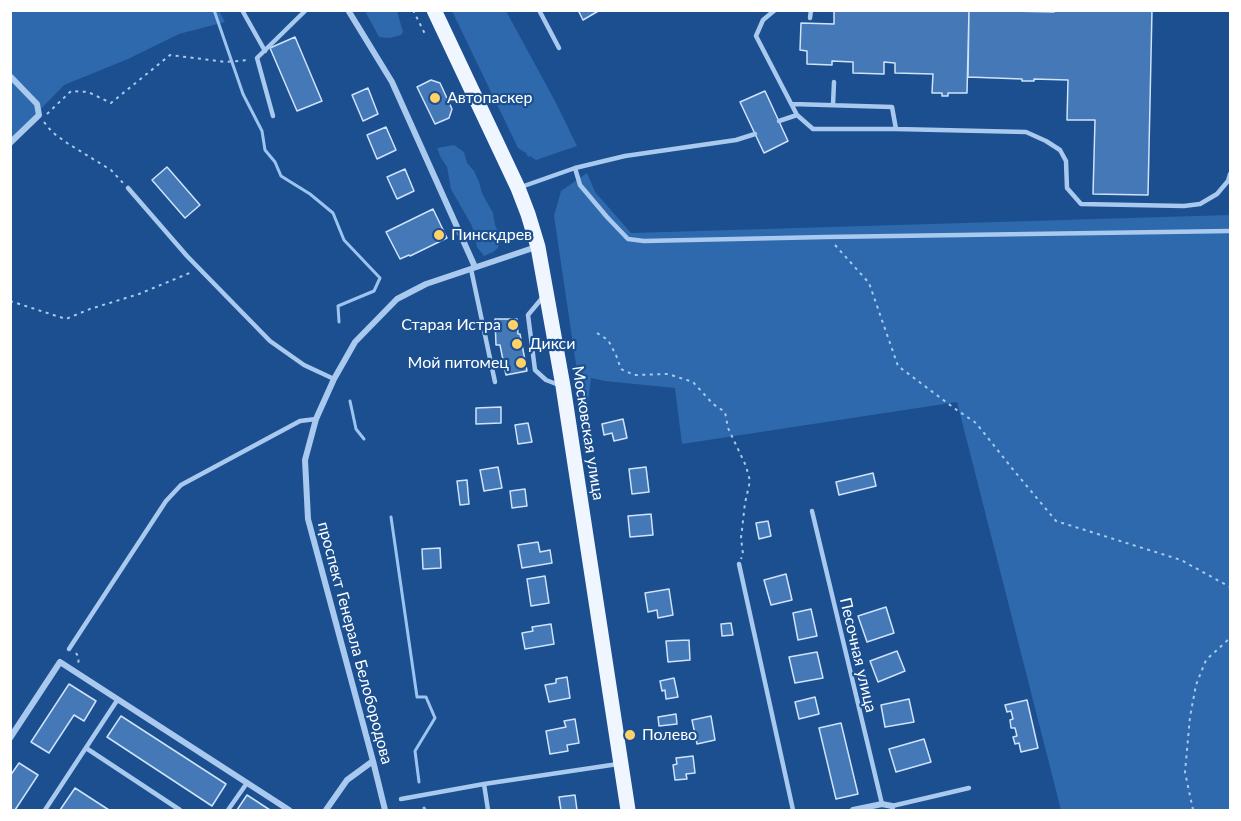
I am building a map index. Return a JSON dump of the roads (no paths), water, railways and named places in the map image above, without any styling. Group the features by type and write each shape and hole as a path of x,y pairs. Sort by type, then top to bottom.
{"main road":[{"name":"Московская улица","path":"434,10 518,188 538,247 563,386 628,810"}],"street":[{"path":"348,10 392,82 473,268"},
{"path":"10,76 37,104 39,115 10,143"},
{"name":"проспект Генерала Белобородова","path":"385,810 374,761 308,519 305,460 316,418 355,342 397,299 426,284 538,247"},
{"path":"10,738 60,662 289,810"},
{"path":"326,810 347,780 374,761"},
{"path":"853,810 882,804 892,808"}],"lane":[{"path":"242,10 265,51"},
{"path":"273,116 257,58 306,10"},
{"path":"539,10 559,48"},
{"path":"774,10 763,20 756,36 796,115 813,129 1026,132 1060,150 1066,161 1067,188 1081,204 1184,206 1200,204 1217,194 1228,181 1230,174"},
{"path":"810,18 811,10"},
{"path":"833,105 834,82"},
{"path":"792,104 892,107 896,129"},
{"path":"779,121 796,115"},
{"path":"518,188 575,168 625,156 736,140 755,134"},
{"path":"575,168 580,185 628,239 644,241 1230,231"},
{"path":"128,188 200,269 270,341 304,365 334,379"},
{"path":"473,268 495,382"},
{"path":"547,292 528,315 535,370 546,380 563,386"},
{"path":"69,649 166,501 181,485 300,421 316,418"},
{"name":"Песочная улица","path":"812,511 882,804"},
{"path":"739,564 793,810"},
{"path":"45,810 118,699"},
{"path":"86,748 180,810"},
{"path":"401,799 620,764"},
{"path":"228,810 247,783"},
{"path":"484,784 488,810"},
{"path":"892,808 969,788"}],"waterway":[{"path":"214,10 243,94 262,131 265,150 275,162 281,176 310,194 333,213 344,240 380,278 374,291 338,306 339,322"},
{"path":"350,401 356,429 364,439"},
{"path":"391,517 417,697 426,697 435,718 415,751 419,782"}],"place":[{"name":"Автопаскер","path":"435,98"},
{"name":"Пинскдрев","path":"439,235"},
{"name":"Старая Истра","path":"513,325"},
{"name":"Дикси","path":"517,344"},
{"name":"Мой питомец","path":"521,363"},
{"name":"Полево","path":"630,735"}]}
